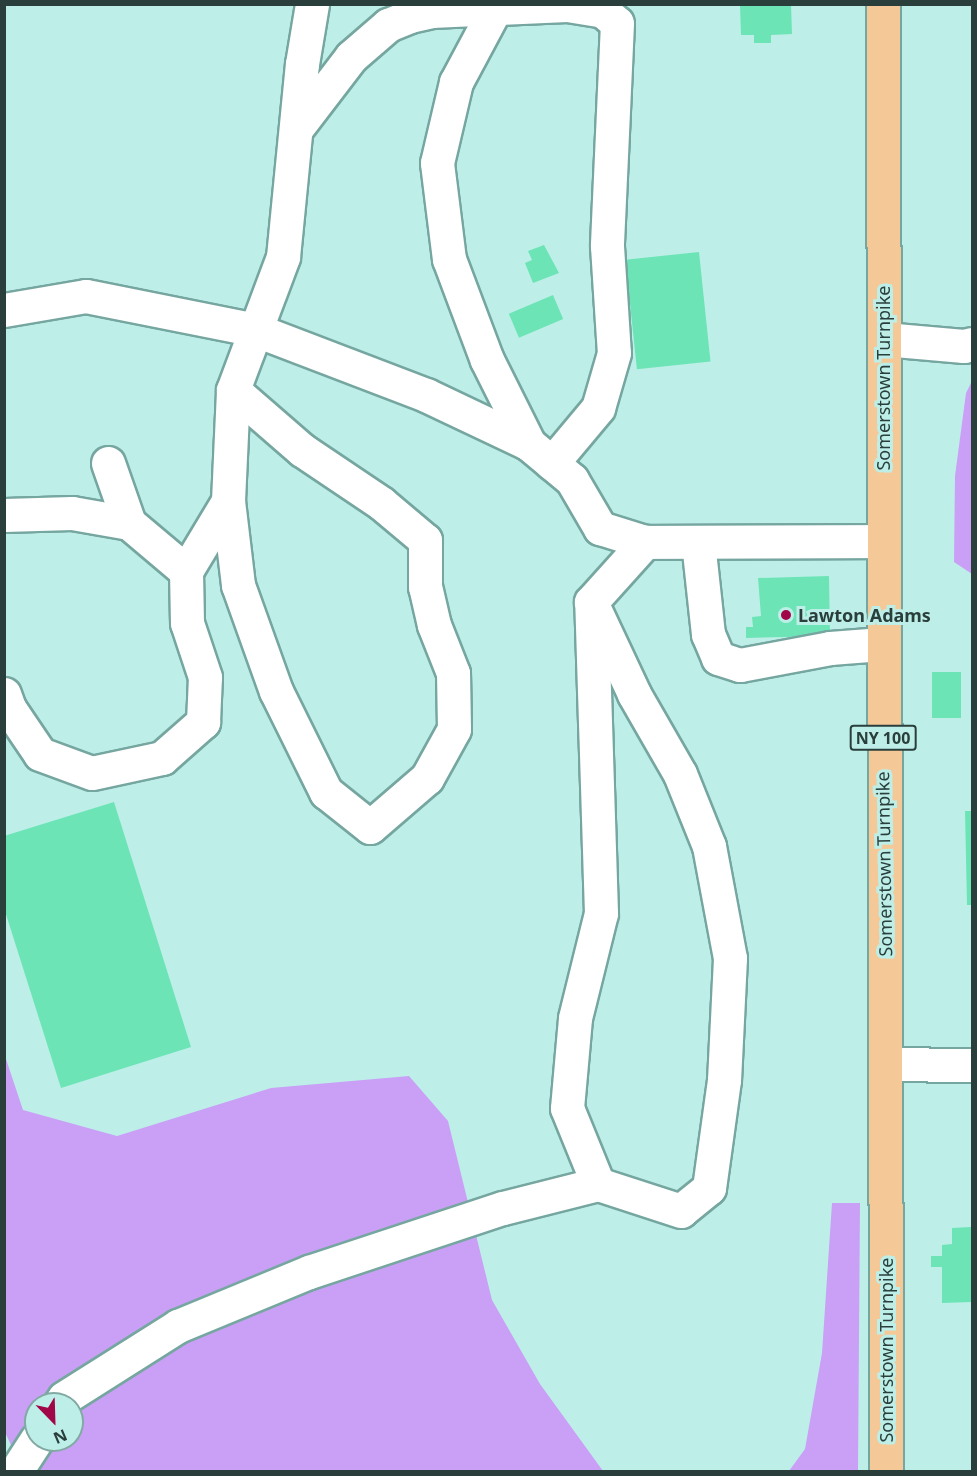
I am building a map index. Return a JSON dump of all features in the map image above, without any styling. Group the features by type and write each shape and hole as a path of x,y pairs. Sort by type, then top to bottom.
{"main road":[{"name":"Somerstown Turnpike","path":"883,4 882,644 886,1064 886,1472"}],"street":[{"path":"233,390 302,450 381,503 425,540 425,586 434,625 453,673 454,729 427,778 370,827 326,792 276,691 238,585 228,501 233,390 283,258 312,4"},
{"path":"296,130 351,57 388,25 430,11 567,5 603,11 617,23 608,246 614,353 609,381 598,408 541,453"},
{"path":"495,9 456,82 437,163 449,259 487,360 541,453"},
{"path":"4,310 86,296 256,330 426,394 541,453 572,480 600,528 645,542 882,541"},
{"path":"884,339 964,346 972,344"},
{"path":"108,463 129,523"},
{"path":"4,694 9,708 40,754 92,773 162,758 203,722 205,677 187,623 186,571 228,501"},
{"path":"4,515 72,513 129,523 186,571"},
{"path":"598,1184 567,1107 575,1018 601,913 591,602 645,542"},
{"path":"698,542 708,634 717,658 740,665 830,648 882,644"},
{"path":"74,1392 189,1321 309,1272 503,1208 598,1184 681,1211 709,1188 724,1080 730,958 709,846 680,774 634,694 591,602"},
{"path":"886,1064 972,1065"}],"shaded area":[{"path":"972,381 972,574 954,562 955,476 966,393"},
{"path":"4,1053 23,1110 117,1136 271,1088 409,1076 448,1121 492,1300 540,1384 603,1471 23,1471 4,1430"},
{"path":"832,1203 860,1203 858,1471 789,1471 805,1449 822,1353"}],"building":[{"path":"791,4 792,34 771,35 771,43 754,43 754,35 741,35 740,5"},
{"path":"544,245 559,273 533,283 525,263 532,260 528,251"},
{"path":"699,252 710,361 637,369 625,260"},
{"path":"553,295 563,319 519,338 509,314"},
{"path":"829,576 830,636 746,638 746,627 753,627 752,617 761,616 758,578"},
{"path":"932,672 961,672 961,718 932,718"},
{"path":"114,802 191,1047 61,1088 4,908 4,836"},
{"path":"965,811 972,811 972,905 967,905"},
{"path":"971,1227 971,1302 942,1303 942,1267 931,1267 931,1256 942,1256 942,1245 952,1244 952,1228"}],"place":[{"name":"Lawton Adams","path":"786,615"}]}
